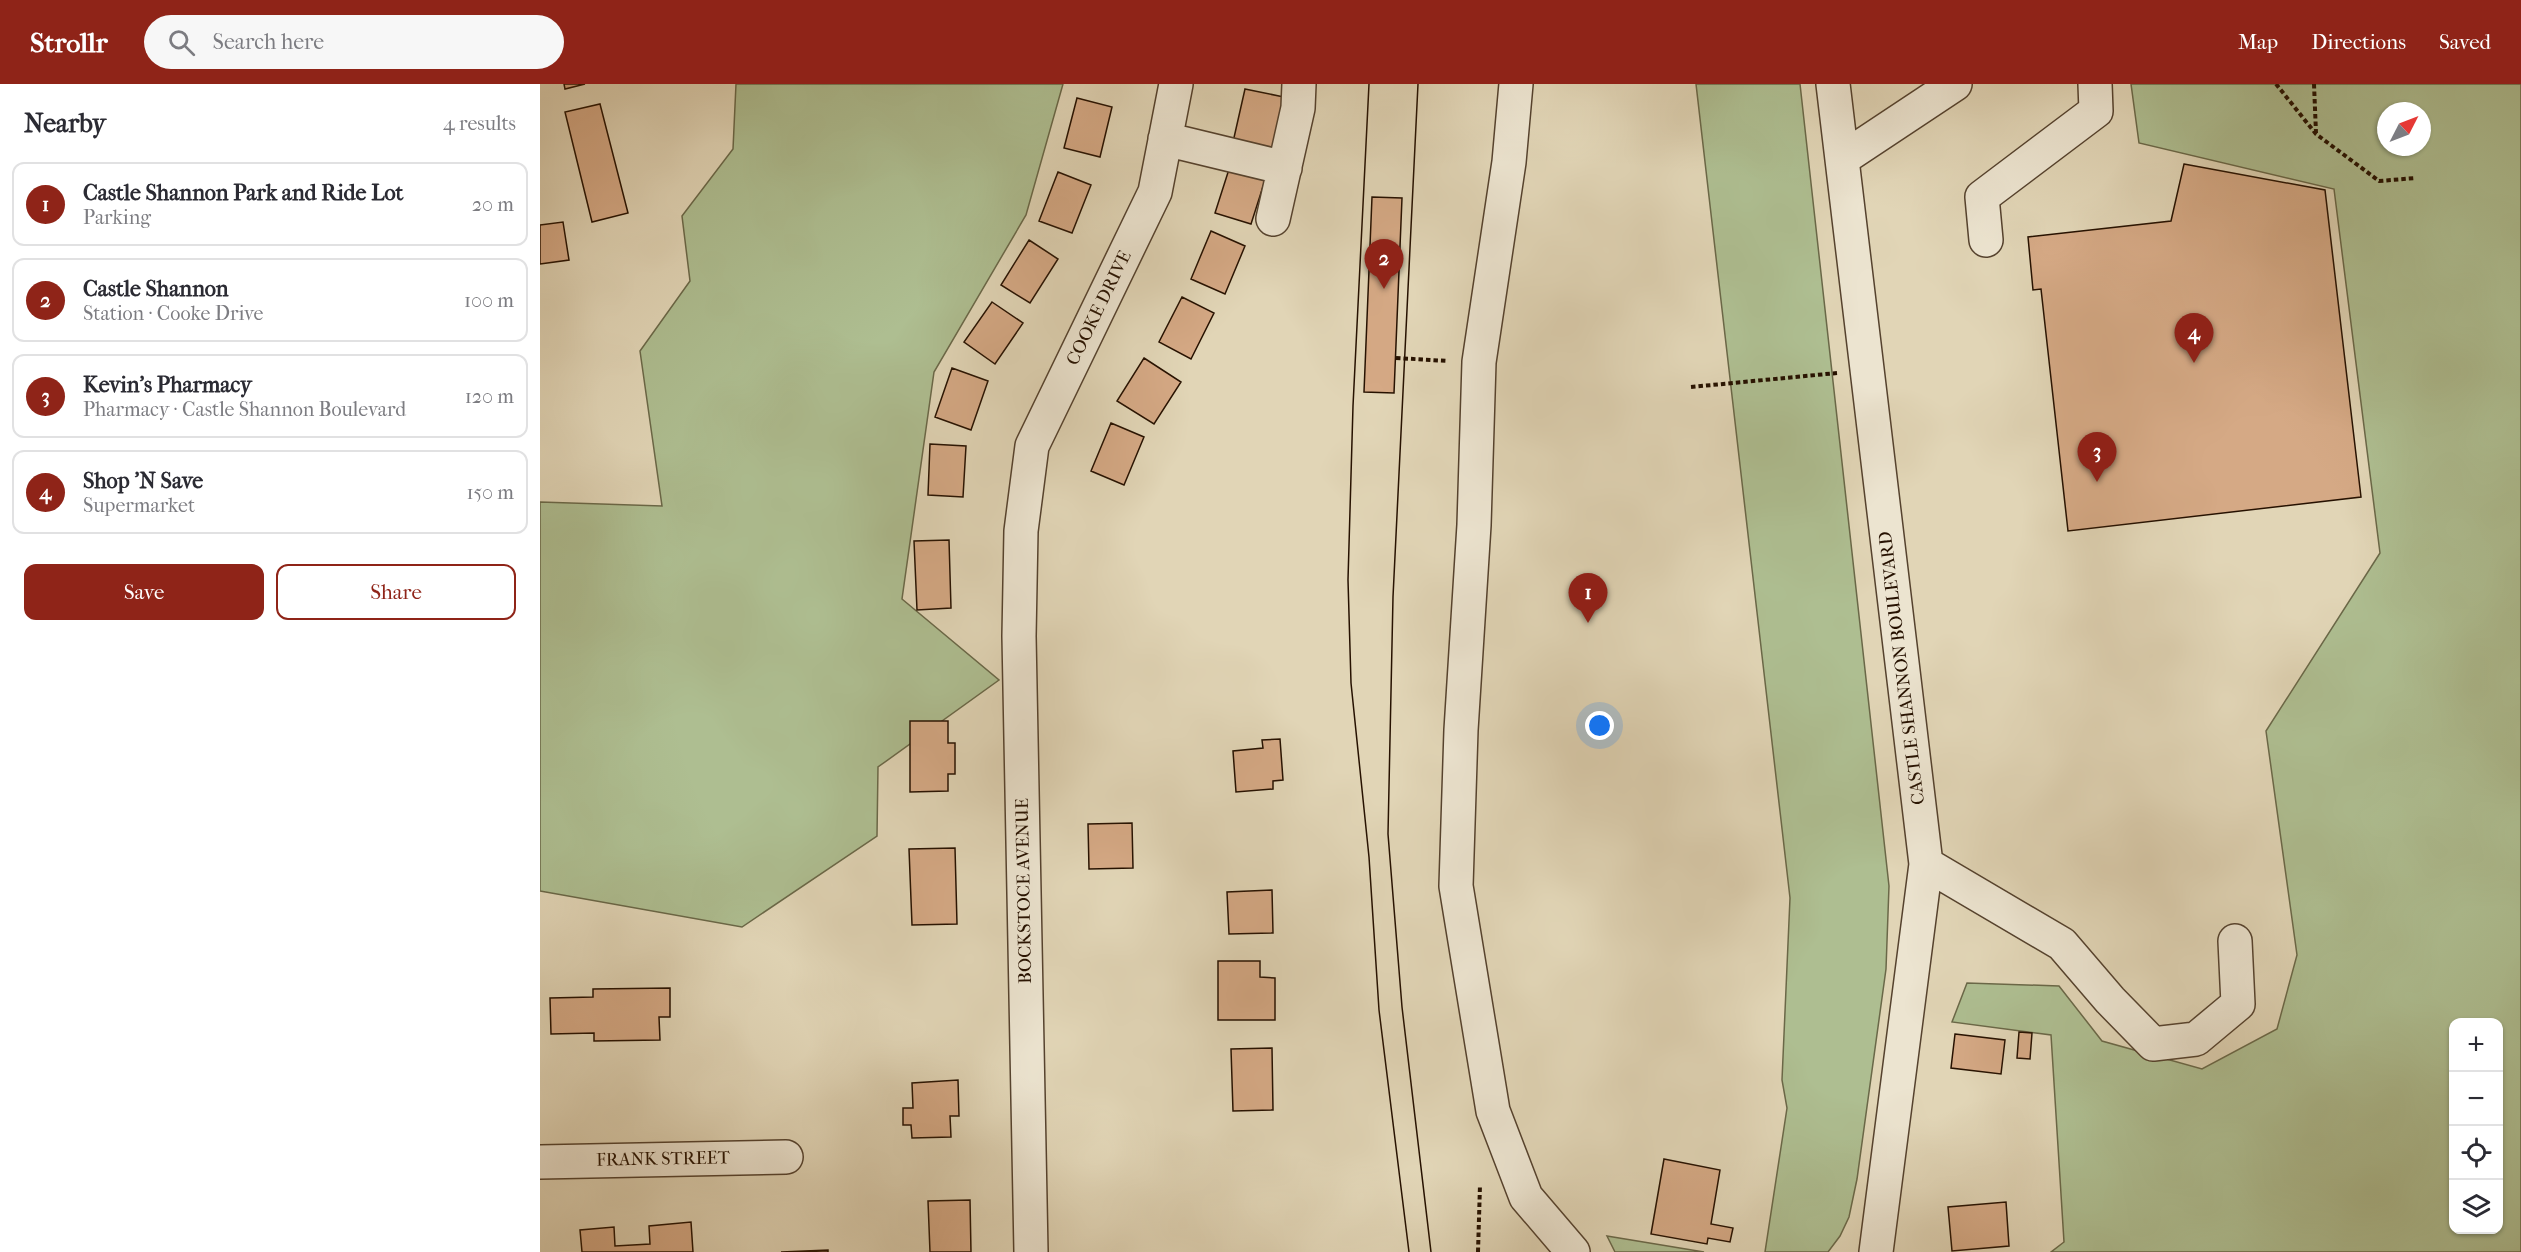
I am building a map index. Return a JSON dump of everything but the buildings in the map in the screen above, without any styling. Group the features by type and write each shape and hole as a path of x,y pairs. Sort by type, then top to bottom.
{"street":[{"name":"COOKE DRIVE","path":"1021,531 1032,446 1155,192 1176,84"},
{"path":"1273,219 1298,108 1297,84"},
{"path":"1516,84 1509,162 1479,362 1474,517 1461,730 1456,886 1493,1111 1526,1197 1567,1250"},
{"name":"CASTLE SHANNON BOULEVARD","path":"1833,84 1926,864 1876,1252"},
{"path":"1842,159 1955,84"},
{"path":"1986,240 1982,196 2096,111 2095,84"},
{"path":"1165,139 1285,168"},
{"name":"BOCKSTOCE AVENUE","path":"1021,531 1019,648 1031,1252"},
{"path":"1926,864 2062,944 2110,1000 2153,1044 2196,1039 2238,1004 2235,941"},
{"name":"FRANK STREET","path":"540,1162 786,1156"},
{"path":"1855,1252 1883,1202"}],"path":[{"path":"2276,84 2316,134 2379,181 2416,178"},
{"path":"2314,84 2316,134"},
{"path":"1396,358 1479,362"},
{"path":"1691,387 1838,373"},
{"path":"1478,1252 1480,1185"}],"green space":[{"path":"736,84 1063,84 1026,215 934,372 902,599 999,680 878,767 877,836 742,927 540,891 540,502 662,506 640,351 690,281 682,216 733,149"},
{"path":"1696,84 1800,84 1889,886 1886,969 1857,1179 1849,1217 1840,1236 1828,1252 1765,1252 1787,1108 1782,1080 1790,898"},
{"path":"2131,84 2521,84 2521,1252 2051,1252 2064,1242 2051,1035 1952,1022 1967,983 2059,986 2102,1041 2202,1069 2277,1029 2297,955 2266,731 2380,553 2334,189 2139,143"},
{"path":"1607,1236 1704,1252 1615,1252"}],"tram line":[{"path":"1369,84 1353,406 1348,580 1351,683 1369,857 1379,1010 1409,1252"},
{"path":"1418,84 1393,597 1388,834 1402,1007 1431,1252"}],"place":[{"name":"Castle Shannon","path":"1384,289"},
{"name":"Shop 'N Save","path":"2194,363"},
{"name":"Kevin's Pharmacy","path":"2097,482"},
{"name":"Castle Shannon Park and Ride Lot","path":"1588,623"}]}
